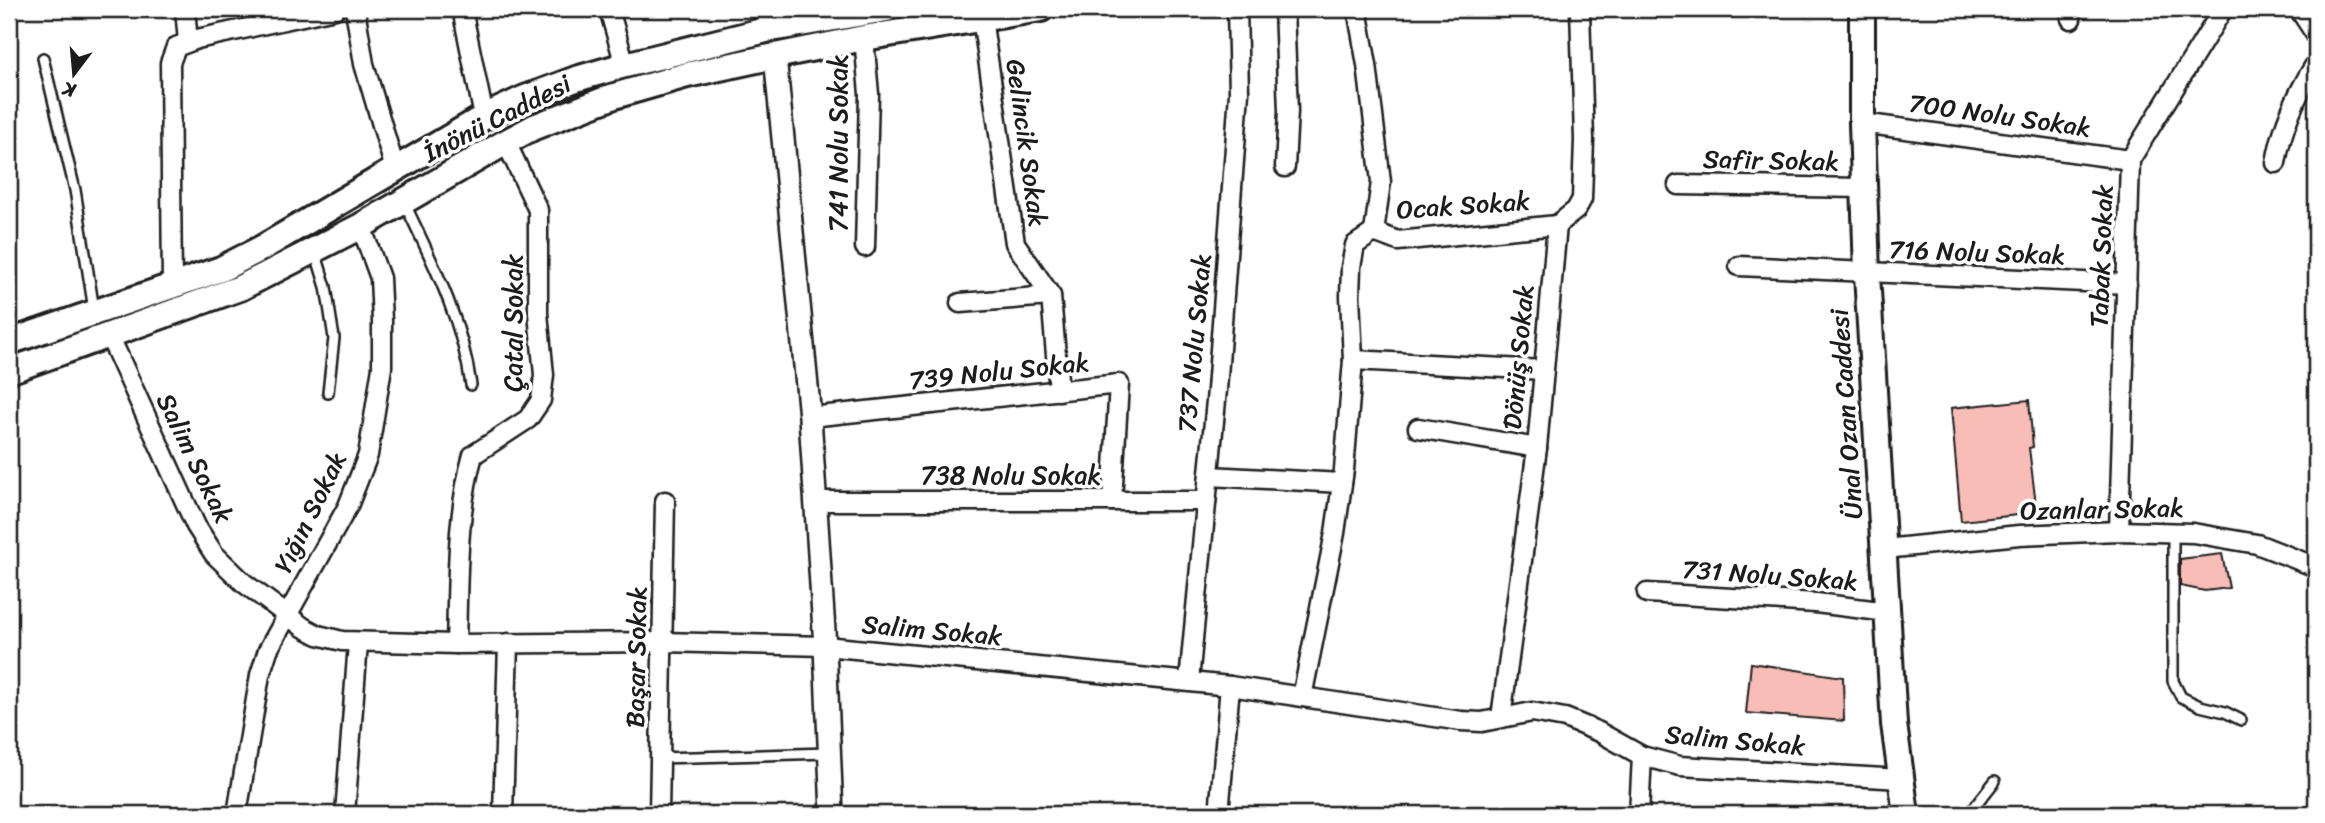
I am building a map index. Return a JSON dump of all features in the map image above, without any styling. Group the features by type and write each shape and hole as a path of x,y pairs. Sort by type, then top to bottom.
{"main road":[{"name":"İnönü Caddesi","path":"9,342 172,287 231,264 484,117 537,93 766,20 886,9"},
{"name":"İnönü Caddesi","path":"9,371 240,288 361,226 506,142 547,122 614,96 687,75 775,56 864,38 1041,9"},
{"name":"Ünal Ozan Caddesi","path":"1862,9 1863,188 1867,274 1894,724 1906,814"}],"street":[{"path":"185,9 188,42"},
{"path":"172,287 170,63 176,47 256,17 335,9"},
{"path":"355,9 364,64 395,169"},
{"path":"462,9 484,117"},
{"path":"609,9 625,65"},
{"name":"737 Nolu Sokak","path":"1189,681 1209,475 1239,93 1237,9"},
{"path":"1284,9 1288,111 1285,167"},
{"path":"1302,697 1335,533 1342,483 1353,360 1351,267 1355,245 1374,232 1381,182 1367,65 1357,9"},
{"path":"1557,225 1576,210 1582,199 1584,140 1580,9"},
{"name":"Tabak Sokak","path":"2119,531 2130,160 2223,9"},
{"path":"2299,9 2316,35"},
{"name":"Gelincik Sokak","path":"982,18 1015,243 1051,296 1059,390"},
{"name":"741 Nolu Sokak","path":"864,38 869,94 865,247"},
{"path":"775,56 810,418 825,646 832,814"},
{"path":"2276,163 2280,137 2298,92 2316,63"},
{"name":"700 Nolu Sokak","path":"1862,123 2130,160"},
{"name":"Çatal Sokak","path":"456,644 459,559 467,475 473,455 528,419 541,400 544,375 538,313 538,209 506,142"},
{"name":"Safir Sokak","path":"1678,185 1863,188"},
{"name":"Ocak Sokak","path":"1374,232 1398,241 1557,225"},
{"name":"Dönüş Sokak","path":"1501,718 1520,588 1536,448 1557,225"},
{"name":"Yığın Sokak","path":"237,814 260,675 268,650 348,506 368,455 382,367 382,321 380,278 361,226"},
{"name":"716 Nolu Sokak","path":"1739,266 2127,284"},
{"path":"960,303 1051,296"},
{"name":"Salim Sokak","path":"109,335 196,526 214,554 244,583 318,635 358,643 662,642 825,646 1230,685 1461,721 1482,722 1532,712 1565,718 1599,732 1642,756 1680,766 1901,779"},
{"path":"1353,360 1543,370"},
{"name":"739 Nolu Sokak","path":"810,418 1119,384 1112,501"},
{"path":"1418,428 1536,448"},
{"path":"1209,475 1342,483"},
{"name":"Başar Sokak","path":"659,814 665,501"},
{"name":"738 Nolu Sokak","path":"815,501 1206,501"},
{"name":"Ozanlar Sokak","path":"1885,549 2019,536 2119,531 2193,533 2257,544 2316,567"},
{"name":"731 Nolu Sokak","path":"1647,593 1816,603 1888,612"},
{"path":"345,814 358,643"},
{"path":"502,814 508,643"},
{"path":"1219,814 1230,685"},
{"path":"1639,814 1642,756"}],"lane":[{"path":"43,58 75,190 94,313"},
{"path":"403,200 448,295 468,363 471,385"},
{"path":"315,251 326,286 334,338 328,393"},
{"path":"2173,533 2173,681 2181,696 2200,706 2225,712 2241,720"},
{"path":"660,758 830,752"},
{"path":"1974,812 1995,781"}],"building":[{"path":"2029,400 2033,447 2029,448 2037,513 1961,521 1951,408"},
{"path":"2222,554 2229,588 2205,591 2180,586 2180,559"},
{"path":"1751,663 1843,677 1844,721 1746,713"}]}
